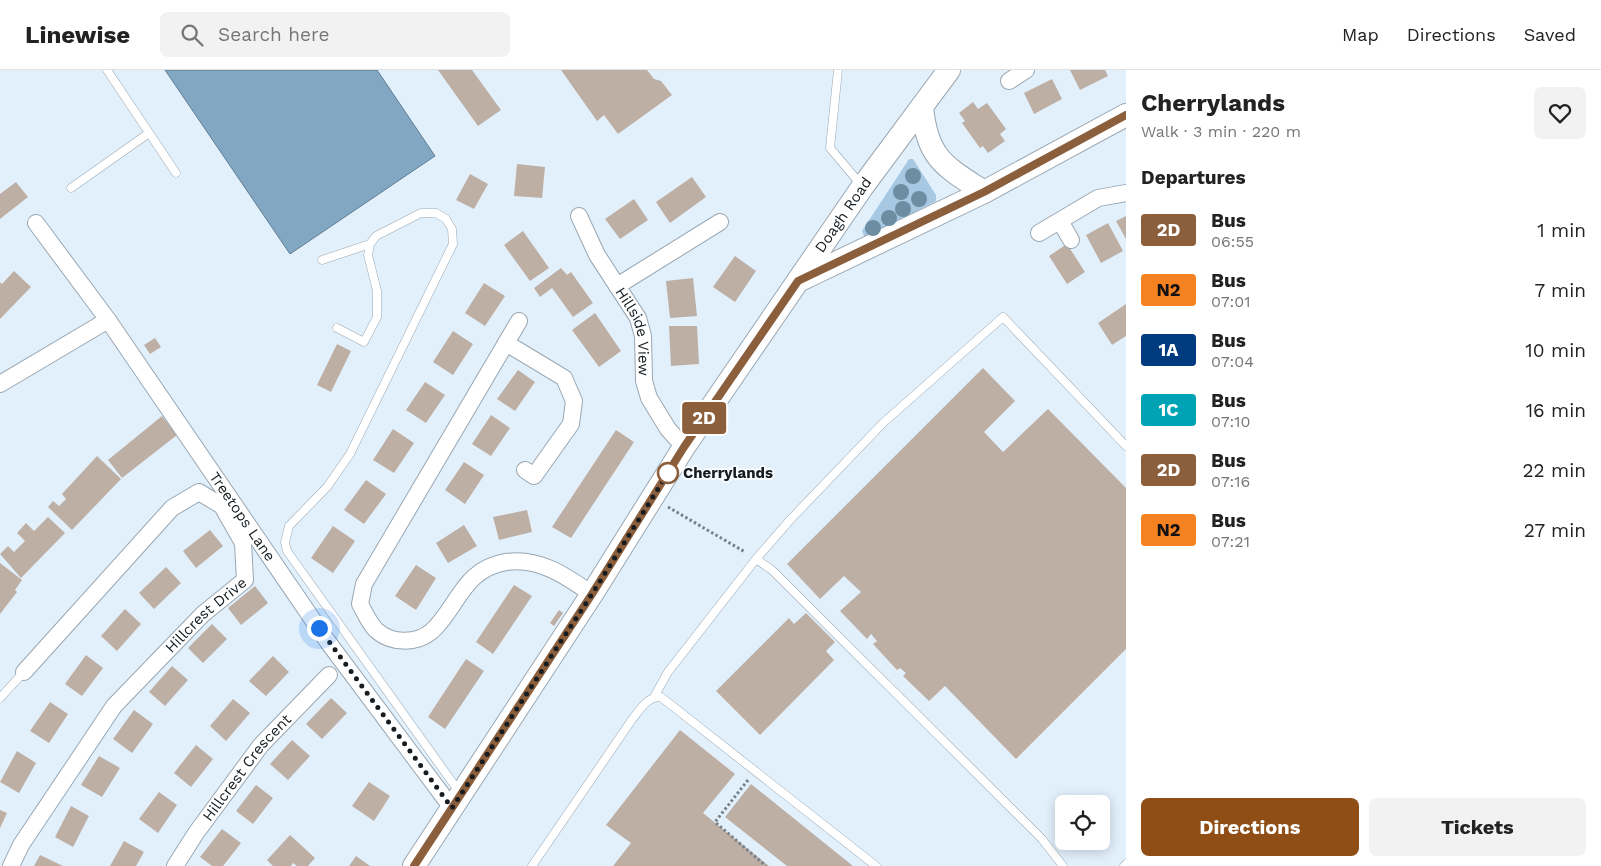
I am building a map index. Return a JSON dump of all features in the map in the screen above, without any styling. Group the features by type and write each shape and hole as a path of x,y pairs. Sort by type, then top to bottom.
{"main road":[{"name":"Doagh Road","path":"414,866 592,594 684,447 863,186 949,70"},
{"path":"922,107 924,126 931,149 951,172 984,192"},
{"path":"798,281 984,192 1126,115"}],"street":[{"path":"1009,81 1026,70"},
{"path":"1039,233 1098,198 1126,193"},
{"name":"Hillside View","path":"578,216 597,255 638,318 643,336 644,381 649,398 668,429 684,447"},
{"path":"1060,221 1071,240"},
{"name":"Treetops Lane","path":"36,222 108,320 328,642 457,801"},
{"path":"618,286 720,222"},
{"path":"0,384 108,320"},
{"path":"519,321 364,584 360,604 377,631 395,641 414,640 432,632 460,591 487,568 504,562 522,561 541,564 592,594"},
{"path":"506,343 564,378 574,401 571,424 534,476 525,470"},
{"name":"Hillcrest Drive","path":"11,866 22,845 114,706 203,614 245,580 244,543 222,506 199,492 172,508 24,672"},
{"name":"Hillcrest Crescent","path":"175,866 196,833 261,745 329,675"}],"lane":[{"path":"107,70 176,173"},
{"path":"838,70 830,148 863,186"},
{"path":"71,188 149,133"},
{"path":"337,328 364,342 377,317 377,291 368,255 370,244 376,236 422,213 436,213 446,219 452,229 453,244 350,454 327,487 289,526 285,542 287,551 457,801"},
{"path":"322,260 370,244"},
{"path":"654,697 668,672 756,559 790,520 882,423 1003,316 1126,446"},
{"path":"756,559 772,570 983,779 1042,839 1063,866"},
{"path":"0,698 24,672"},
{"path":"532,866 631,721 647,700 654,697 661,697 876,866"}],"path":[{"path":"653,498 756,559"},
{"path":"756,770 715,822 766,866"}],"shaded area":[{"path":"165,70 377,70 435,156 290,254"},
{"path":"909,159 913,159 936,195 936,201 865,238 862,231"}],"building":[{"path":"438,70 472,70 501,110 478,126"},
{"path":"561,70 647,70 654,79 661,81 672,95 618,134 604,115 597,121"},
{"path":"1070,70 1105,70 1108,76 1080,90"},
{"path":"1052,79 1062,99 1034,114 1024,93"},
{"path":"973,102 978,109 987,103 1006,129 1000,134 1005,141 988,153 983,146 980,148 962,123 965,121 959,113"},
{"path":"517,164 545,167 542,198 514,196"},
{"path":"470,174 488,184 474,209 456,200"},
{"path":"692,177 706,197 670,223 656,202"},
{"path":"16,182 28,197 0,219 0,194"},
{"path":"634,199 648,220 620,239 605,219"},
{"path":"1126,216 1126,239 1116,221"},
{"path":"1108,223 1123,251 1101,263 1086,235"},
{"path":"523,231 549,268 530,281 504,245"},
{"path":"1067,244 1085,272 1067,284 1049,256"},
{"path":"735,256 756,271 735,302 713,287"},
{"path":"561,268 567,275 571,272 593,303 573,317 552,288 540,297 534,288"},
{"path":"14,271 31,287 0,319 0,282 2,284"},
{"path":"693,278 697,316 670,318 666,281"},
{"path":"484,283 505,296 485,326 465,313"},
{"path":"1126,304 1126,336 1112,345 1098,323"},
{"path":"595,313 621,351 599,367 572,330"},
{"path":"669,326 697,326 699,364 671,366"},
{"path":"453,331 473,344 453,375 433,362"},
{"path":"155,338 161,347 150,354 144,345"},
{"path":"337,344 351,351 331,392 317,385"},
{"path":"983,368 1015,401 984,432 1003,452 1048,409 1126,488 1126,649 1016,759 945,686 929,701 903,676 906,673 900,668 897,670 873,644 877,641 871,634 867,639 840,611 861,592 844,576 820,599 787,564"},
{"path":"518,370 535,382 515,411 497,399"},
{"path":"425,382 445,395 426,423 406,410"},
{"path":"491,415 510,428 491,456 472,444"},
{"path":"162,416 177,435 122,478 108,460"},
{"path":"393,429 414,443 394,473 373,460"},
{"path":"616,430 634,442 571,538 552,527"},
{"path":"97,456 121,479 72,530 48,507 53,501 59,506 66,499 62,494"},
{"path":"464,462 484,475 465,504 445,490"},
{"path":"366,480 386,494 364,524 344,510"},
{"path":"527,510 532,532 499,540 493,517"},
{"path":"48,517 65,533 21,578 0,554 8,546 14,552 25,541 17,533 26,523 34,531"},
{"path":"464,525 477,546 448,563 436,543"},
{"path":"333,526 355,541 333,573 311,558"},
{"path":"210,530 223,546 196,568 183,551"},
{"path":"0,563 22,580 15,590 17,592 0,614"},
{"path":"416,565 436,578 416,610 395,596"},
{"path":"166,567 181,583 154,609 139,593"},
{"path":"514,585 532,596 493,654 476,642"},
{"path":"255,586 268,603 241,625 228,608"},
{"path":"125,609 141,624 117,651 101,636"},
{"path":"559,610 563,613 554,626 550,623"},
{"path":"806,613 835,642 826,651 834,660 760,735 716,691 789,618 794,624"},
{"path":"212,624 227,639 203,663 188,648"},
{"path":"86,655 103,668 82,696 65,684"},
{"path":"273,656 289,672 266,696 249,681"},
{"path":"466,659 484,671 445,729 428,717"},
{"path":"172,666 188,680 165,706 149,692"},
{"path":"331,698 347,713 322,739 306,724"},
{"path":"233,699 250,713 226,741 210,726"},
{"path":"50,702 68,714 49,743 30,731"},
{"path":"134,710 153,724 132,753 113,739"},
{"path":"680,730 735,774 703,813 769,866 613,866 631,843 606,825"},
{"path":"292,740 310,756 288,780 270,764"},
{"path":"196,745 213,759 191,787 174,773"},
{"path":"17,751 36,763 19,793 0,782"},
{"path":"99,756 120,768 102,797 81,785"},
{"path":"369,782 390,796 374,821 352,806"},
{"path":"751,784 853,866 787,866 725,817"},
{"path":"256,785 273,798 253,824 236,811"},
{"path":"159,792 177,805 158,833 139,819"},
{"path":"71,806 89,816 73,847 55,837"},
{"path":"0,810 7,813 0,828"},
{"path":"222,829 241,843 223,866 212,866 200,857"},
{"path":"290,835 315,858 308,866 297,866 293,863 291,866 273,866 267,860"},
{"path":"124,841 144,852 136,866 110,866"},
{"path":"40,855 63,866 34,866"},
{"path":"356,856 370,866 349,866"}],"bus line":[{"name":"2D","path":"414,866 592,594 684,447 798,281 984,192 1126,115"}],"place":[{"name":"Cherrylands","path":"668,473"}],"route":[{"path":"319,628 452,808 592,594 668,473"}]}
